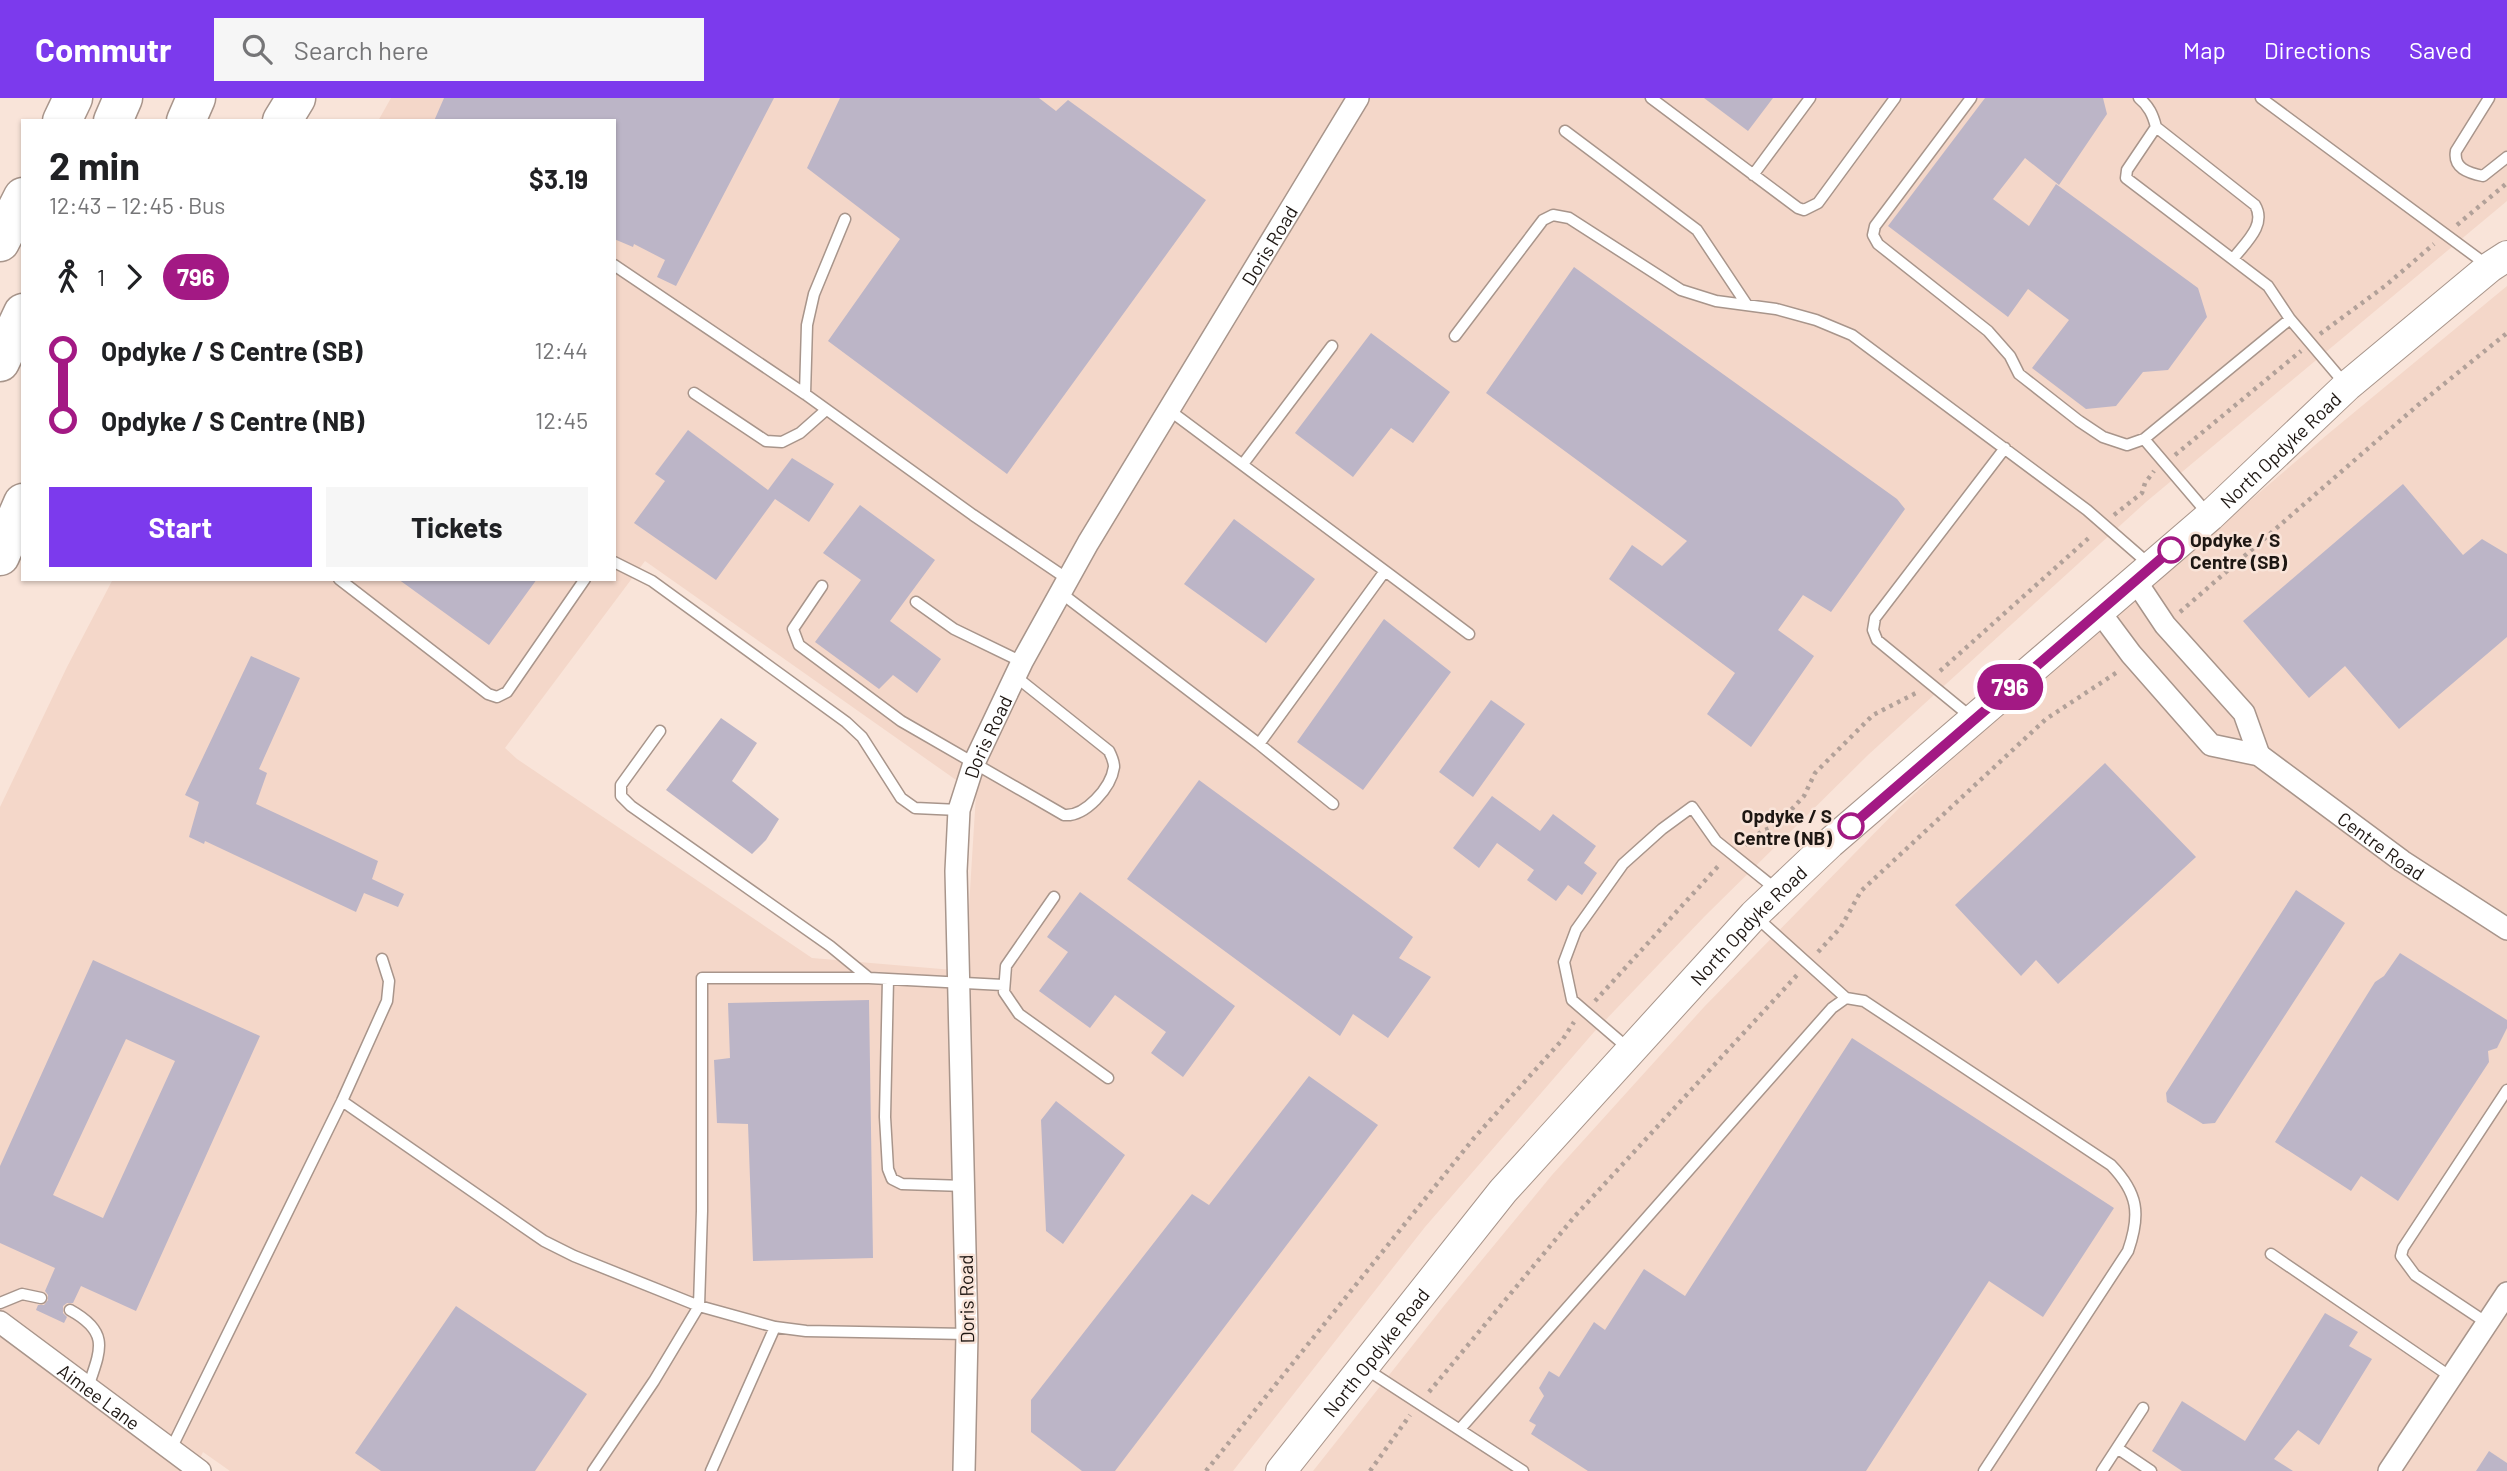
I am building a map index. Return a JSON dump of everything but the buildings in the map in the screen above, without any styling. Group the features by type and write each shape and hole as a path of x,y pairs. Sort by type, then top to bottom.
{"highway":[{"path":"63,119 73,98"},
{"path":"114,119 123,98"},
{"path":"187,119 196,98"},
{"path":"283,119 296,98"},
{"path":"0,242 21,201"},
{"path":"0,362 21,317"},
{"path":"0,556 21,508"},
{"path":"0,573 21,544"}],"main road":[{"name":"North Opdyke Road","path":"1281,1471 1503,1191 1755,915 1830,843 2210,516 2347,386 2498,262"}],"street":[{"name":"Doris Road","path":"964,1471 967,1334 956,871 959,810 974,763 1019,669 1088,543 1358,98"},
{"path":"2143,573 2165,625 2244,713 2259,755"},
{"name":"Centre Road","path":"2099,611 2131,654 2211,745 2259,755 2402,861 2507,929"},
{"path":"2391,1470 2507,1293"},
{"name":"Aimee Lane","path":"0,1322 200,1471"}],"lane":[{"path":"1651,98 1798,208 1812,208 1818,203 1895,98"},
{"path":"1753,175 1810,98"},
{"path":"1971,98 1875,226 1873,235 1878,244 1988,331 2030,385 2104,437 2127,445 2144,439 2290,319"},
{"path":"2139,98 2154,115 2156,127 2255,205 2260,214 2260,223 2233,259"},
{"path":"2261,98 2498,262"},
{"path":"2489,98 2456,151 2455,158 2458,165 2469,173 2483,176 2507,157"},
{"path":"2156,127 2127,170 2126,178 2268,286 2290,319 2347,386"},
{"path":"1565,131 1697,230 1747,305"},
{"path":"1455,336 1534,229 1553,215 1569,218 1681,290 1716,301 1776,309 1816,320 1852,335 2095,517 2143,573"},
{"path":"805,394 807,325 814,294 845,219"},
{"path":"616,266 805,394 973,515 1065,586 1332,804"},
{"path":"1243,464 1332,346"},
{"path":"694,393 766,441 782,442 800,433 826,410"},
{"path":"1169,410 1469,634"},
{"path":"2144,439 2210,516"},
{"path":"1973,719 1877,640 1873,631 1875,618 2005,448"},
{"path":"616,563 652,581 846,722 868,745 901,798 915,808 959,810"},
{"path":"1259,744 1385,570"},
{"path":"342,581 488,694 497,697 507,692 584,581"},
{"path":"822,586 793,629 799,645 901,721 1064,814 1073,816 1088,808 1107,783 1114,766 1109,751 1019,669 916,602"},
{"path":"660,731 621,785 621,796 631,806 830,946 869,978"},
{"path":"1631,1051 1572,1000 1564,962 1577,930 1622,864 1692,807 1716,841 1780,893"},
{"path":"1054,897 1006,966 1004,992 1019,1014 1108,1078"},
{"path":"1755,915 1846,998 1864,1001 2111,1165 2126,1180 2134,1197 2137,1217 2129,1251 1984,1471"},
{"path":"171,1449 342,1101 387,1001 389,981 382,959"},
{"path":"593,1471 654,1381 699,1306 702,1211 702,978 869,978 1003,985"},
{"path":"888,979 888,1169 892,1179 902,1184 965,1186"},
{"path":"1460,1429 1832,1008 1846,998"},
{"path":"2487,1323 2415,1275 2401,1256 2403,1248 2507,1090"},
{"path":"342,1101 544,1241 574,1256 699,1306 775,1327 806,1331 967,1334"},
{"path":"2271,1254 2451,1377"},
{"path":"0,1304 22,1294 41,1298"},
{"path":"70,1310 87,1319 96,1330 100,1344 88,1387"},
{"path":"712,1471 775,1327"},
{"path":"1363,1367 1523,1471"},
{"path":"2102,1471 2143,1408"},
{"path":"2117,1448 2151,1471"}],"path":[{"path":"2457,225 2507,183"},
{"path":"2324,331 2364,303 2432,245"},
{"path":"2165,625 2418,405 2507,333"},
{"path":"2176,454 2297,355"},
{"path":"2118,512 2142,494 2153,472"},
{"path":"1942,669 2090,536"},
{"path":"1370,1471 1419,1403 1575,1216 1841,927 1861,891 2046,719 2118,671 2131,654"},
{"path":"1745,845 1762,831 1776,826 1804,796 1815,773 1873,715 1915,694"},
{"path":"1598,997 1720,864"},
{"path":"1206,1471 1440,1179 1563,1039 1571,1025"}],"shaded area":[{"path":"391,98 2507,98 2507,201 2146,502 1868,755 1705,916 1594,1032 1425,1227 1233,1471 230,1471 203,1452 194,1471 0,1471 0,807 67,667 112,581 616,581 616,119 379,119","holes":["645,561 976,794 965,971 812,958 517,759 505,748"]},
{"path":"2507,286 2507,1471 1313,1471 1552,1175 1704,1007 1901,806 2034,685 2328,434"}],"bus line":[{"name":"796","path":"1851,826 2171,550"}],"place":[{"name":"Opdyke / S Centre (SB)","path":"2171,550"},
{"name":"Opdyke / S Centre (NB)","path":"1851,826"}]}
